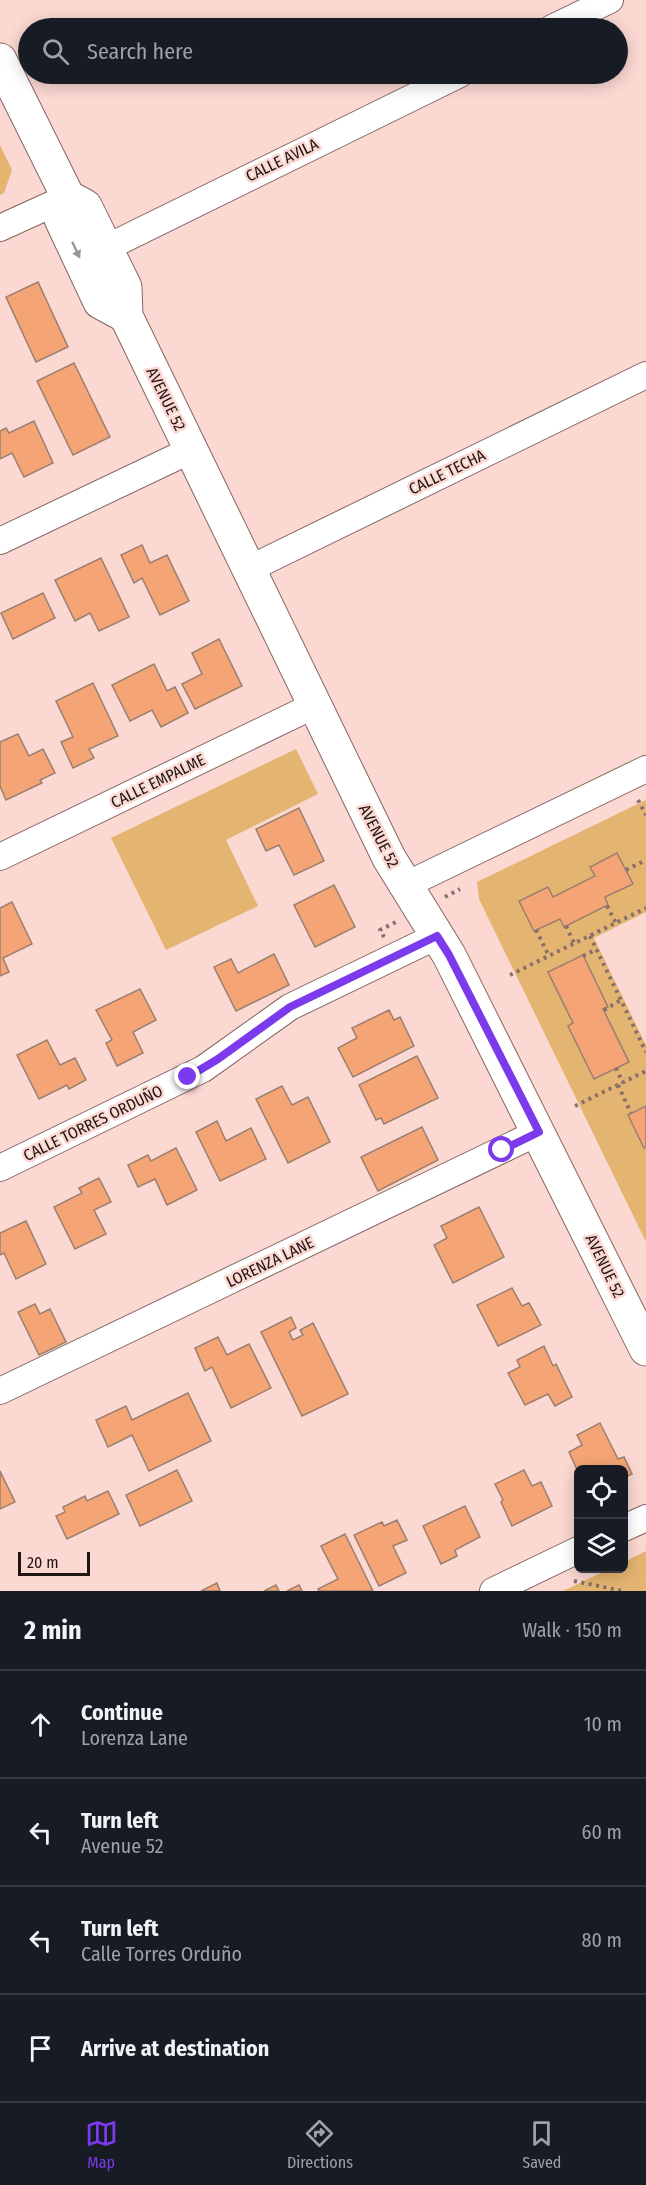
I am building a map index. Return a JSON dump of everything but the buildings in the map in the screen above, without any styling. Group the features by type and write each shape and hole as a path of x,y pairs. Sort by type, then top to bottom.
{"main road":[{"name":"AVENUE 52","path":"0,60 68,196 85,206 125,287 126,316 389,858 449,955 646,1349"},
{"path":"68,196 61,219 100,302 126,316"}],"street":[{"path":"573,18 610,0"},
{"name":"CALLE AVILA","path":"106,248 440,84"},
{"path":"0,228 68,196"},
{"name":"CALLE TECHA","path":"249,569 646,375"},
{"path":"0,541 191,450"},
{"name":"CALLE EMPALME","path":"0,857 315,705"},
{"path":"406,885 646,769"},
{"name":"CALLE TORRES ORDUÑO","path":"0,1168 203,1069 290,1007 437,936"},
{"name":"LORENZA LANE","path":"0,1391 539,1132"},
{"path":"628,1526 646,1518"},
{"path":"493,1591 574,1552"}],"path":[{"path":"637,798 646,815"},
{"path":"626,870 646,860"},
{"path":"607,906 615,923"},
{"path":"510,975 646,908"},
{"path":"566,926 574,944"},
{"path":"536,930 549,956"},
{"path":"590,936 646,1052"},
{"path":"583,956 597,950"},
{"path":"604,1010 621,1000"},
{"path":"616,1068 623,1083"},
{"path":"575,1106 646,1071"},
{"path":"618,1085 631,1113"},
{"path":"575,1580 623,1591"}],"shaded area":[{"path":"0,145 12,170 4,193 0,195"},
{"path":"296,749 318,794 226,840 258,906 166,950 111,838"},
{"path":"646,800 646,912 594,938 646,1045 646,1242 479,899 477,882"},
{"path":"646,1551 646,1591 563,1591 601,1573 628,1573 628,1560"}],"route":[{"path":"188,1077 218,1059 290,1007 437,936 449,955 539,1132 502,1150"}]}
